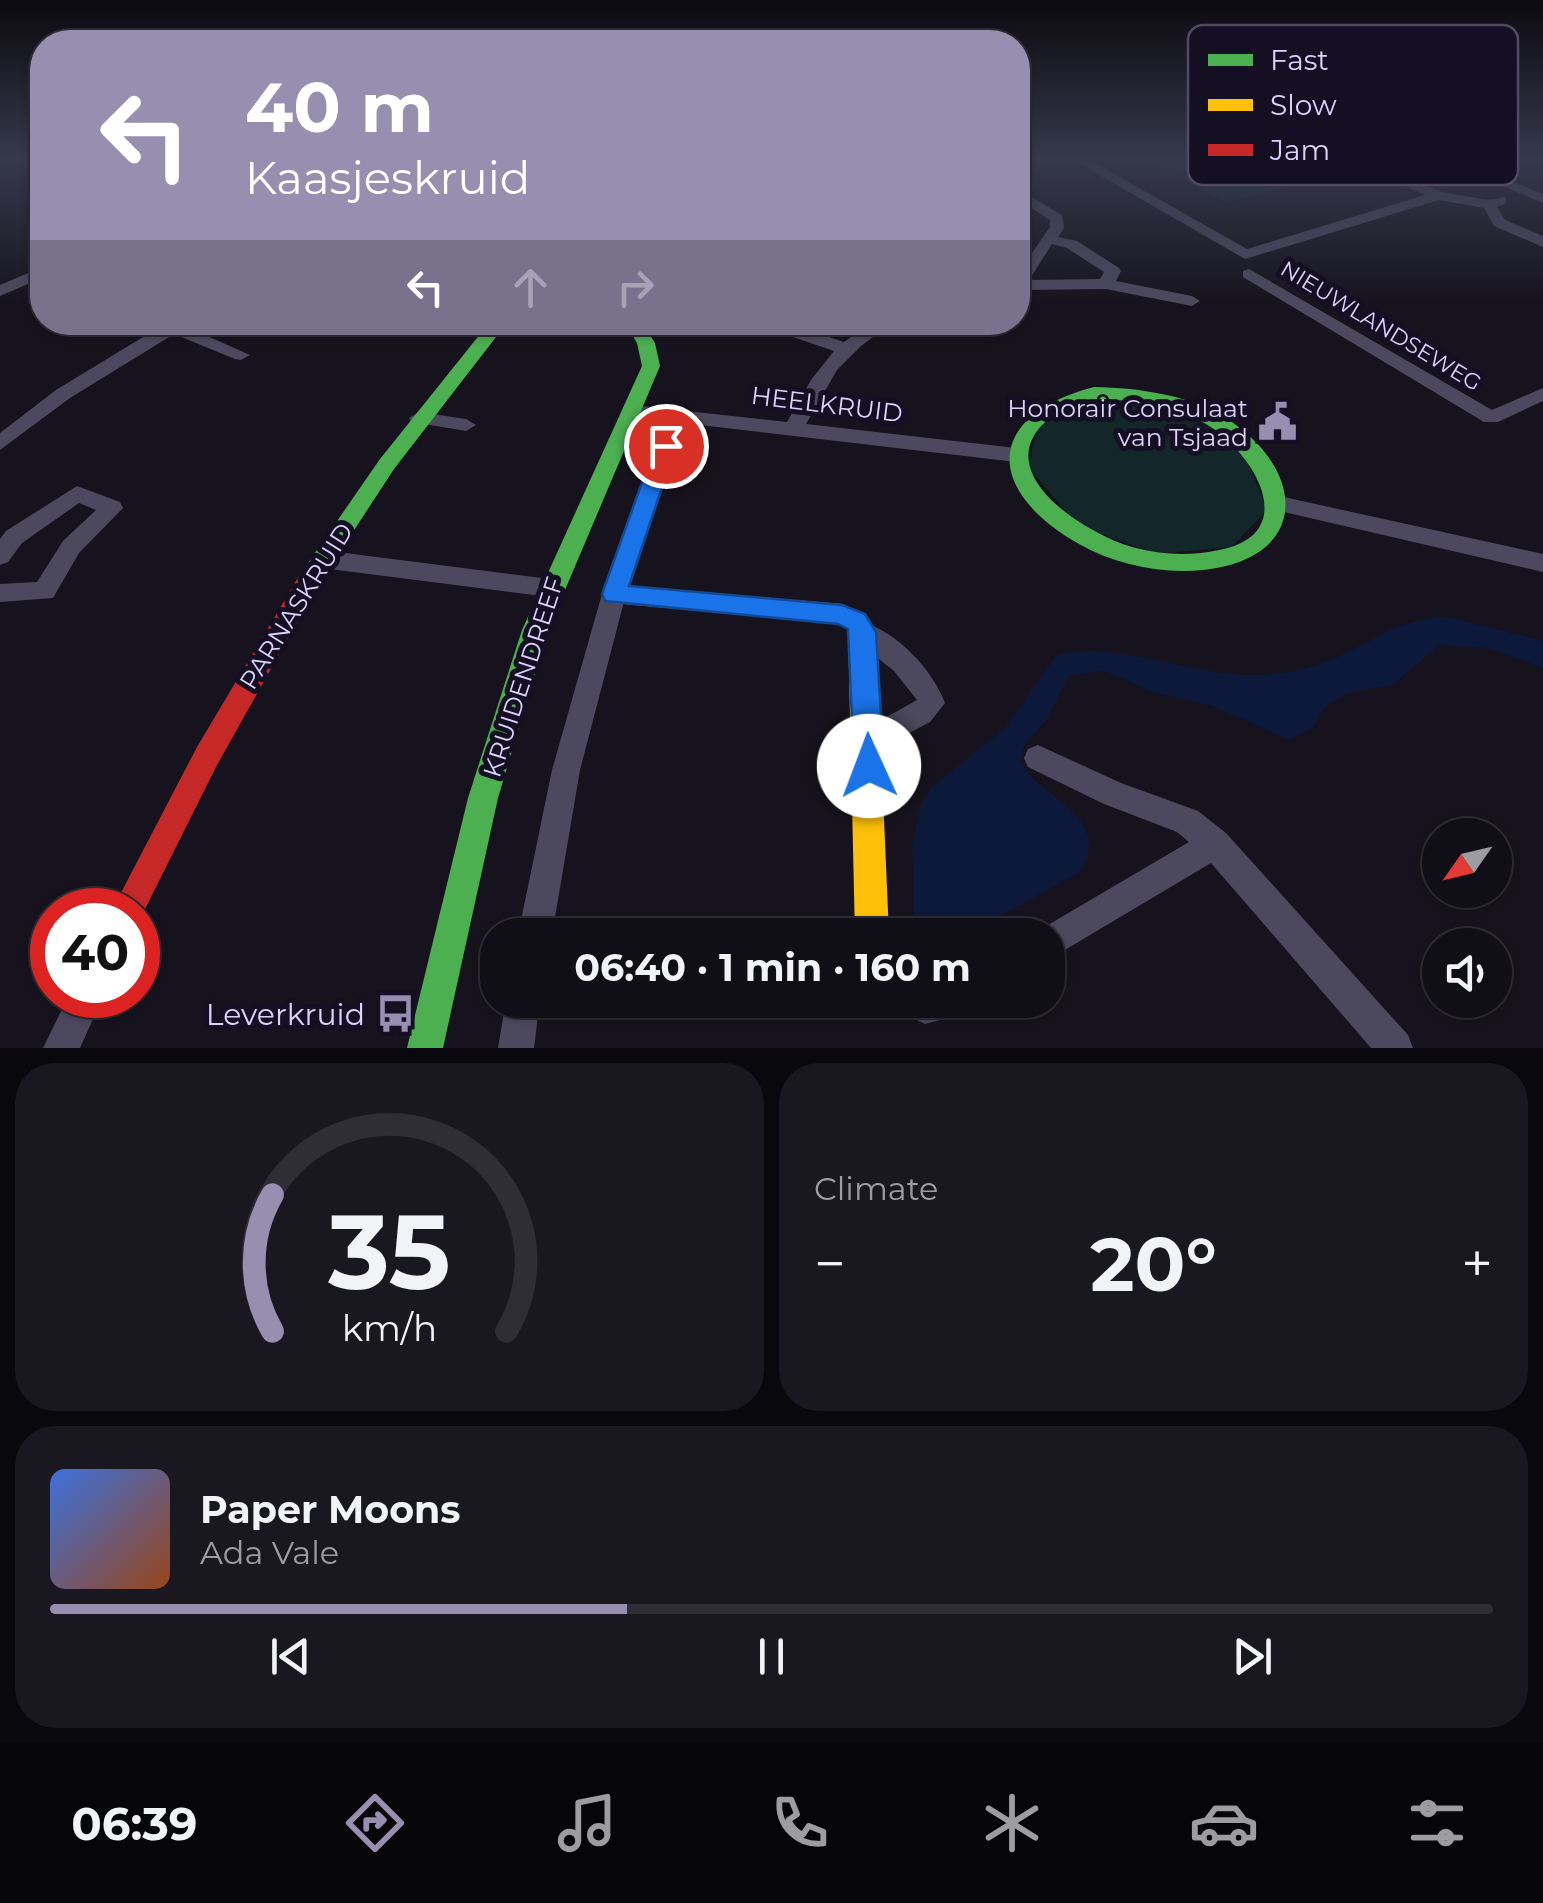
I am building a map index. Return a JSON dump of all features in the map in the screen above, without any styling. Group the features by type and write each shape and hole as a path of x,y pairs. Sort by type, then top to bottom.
{"street":[{"path":"1030,267 1058,228 1056,218 1039,207"},
{"name":"NIEUWLANDSEWEG","path":"1155,207 1490,418 1543,394"},
{"path":"1247,264 1407,207"},
{"path":"1491,207 1500,223 1543,242"},
{"path":"1048,239 1072,244 1113,270 1106,284"},
{"path":"0,291 30,277"},
{"path":"1030,285 1106,284 1192,301"},
{"path":"0,443 63,394 160,335"},
{"path":"198,335 240,355"},
{"name":"PARNASKRUID","path":"139,888 276,630 419,418 488,335"},
{"name":"KRUIDENDREEF","path":"425,1048 484,798 550,588 651,366 641,335"},
{"path":"805,335 844,348"},
{"path":"796,428 820,379 844,348 864,335"},
{"path":"1094,394 1138,395 1206,416 1244,441 1270,472 1280,504 1268,534 1237,555 1190,564 1135,557 1082,536 1060,522 1028,488 1016,455 1028,421 1055,402 1094,394"},
{"name":"HEELKRUID","path":"632,411 1016,455"},
{"path":"538,918 566,770 614,594 676,415"},
{"path":"419,418 466,425"},
{"path":"618,439 666,446"},
{"path":"0,593 44,591 71,547 112,508 77,494 5,543"},
{"path":"1280,504 1543,562"},
{"path":"322,559 550,588"},
{"path":"614,594 842,614 856,622 927,689 931,703 919,716 891,724 868,742"},
{"path":"863,632 872,918"},
{"path":"1038,758 1114,794 1187,821 1215,844 1396,1048"},
{"path":"1065,933 1215,844"},
{"path":"61,1048 76,1018"},
{"path":"516,1048 520,1018"}],"green space":[{"path":"1118,399 1186,414 1243,450 1267,510 1231,547 1157,554 1079,526 1028,467 1038,425 1086,401"}],"water":[{"path":"1446,617 1543,641 1543,668 1490,648 1440,645 1392,685 1347,693 1322,710 1314,727 1290,740 1213,706 1153,692 1105,671 1069,675 1046,721 1026,742 1020,760 1029,774 1081,821 1088,835 1088,852 1081,872 996,918 914,917 912,844 922,803 931,788 1005,728 1055,657 1096,651 1228,674 1271,674 1313,667 1400,626"}],"traffic: fast":[{"path":"307,583 387,464 488,335"},
{"path":"425,1048 483,798 535,630 651,366 641,335"},
{"path":"1094,393 1145,397 1179,405 1225,427 1244,443 1270,481 1274,520 1265,537 1247,551 1220,559 1159,561 1122,553 1060,521 1037,499 1022,475 1019,451 1028,428 1052,408 1094,393"}],"traffic: slow":[{"path":"614,594 842,614 857,621 863,632 871,918"}],"traffic: jam":[{"path":"139,888 207,756 307,583"}],"place":[{"name":"Honorair Consulaat van Tsjaad","path":"1278,422"},
{"name":"Leverkruid","path":"395,1014"}],"route":[{"path":"666,446 614,594 842,614 856,622 863,632 869,766"}]}
